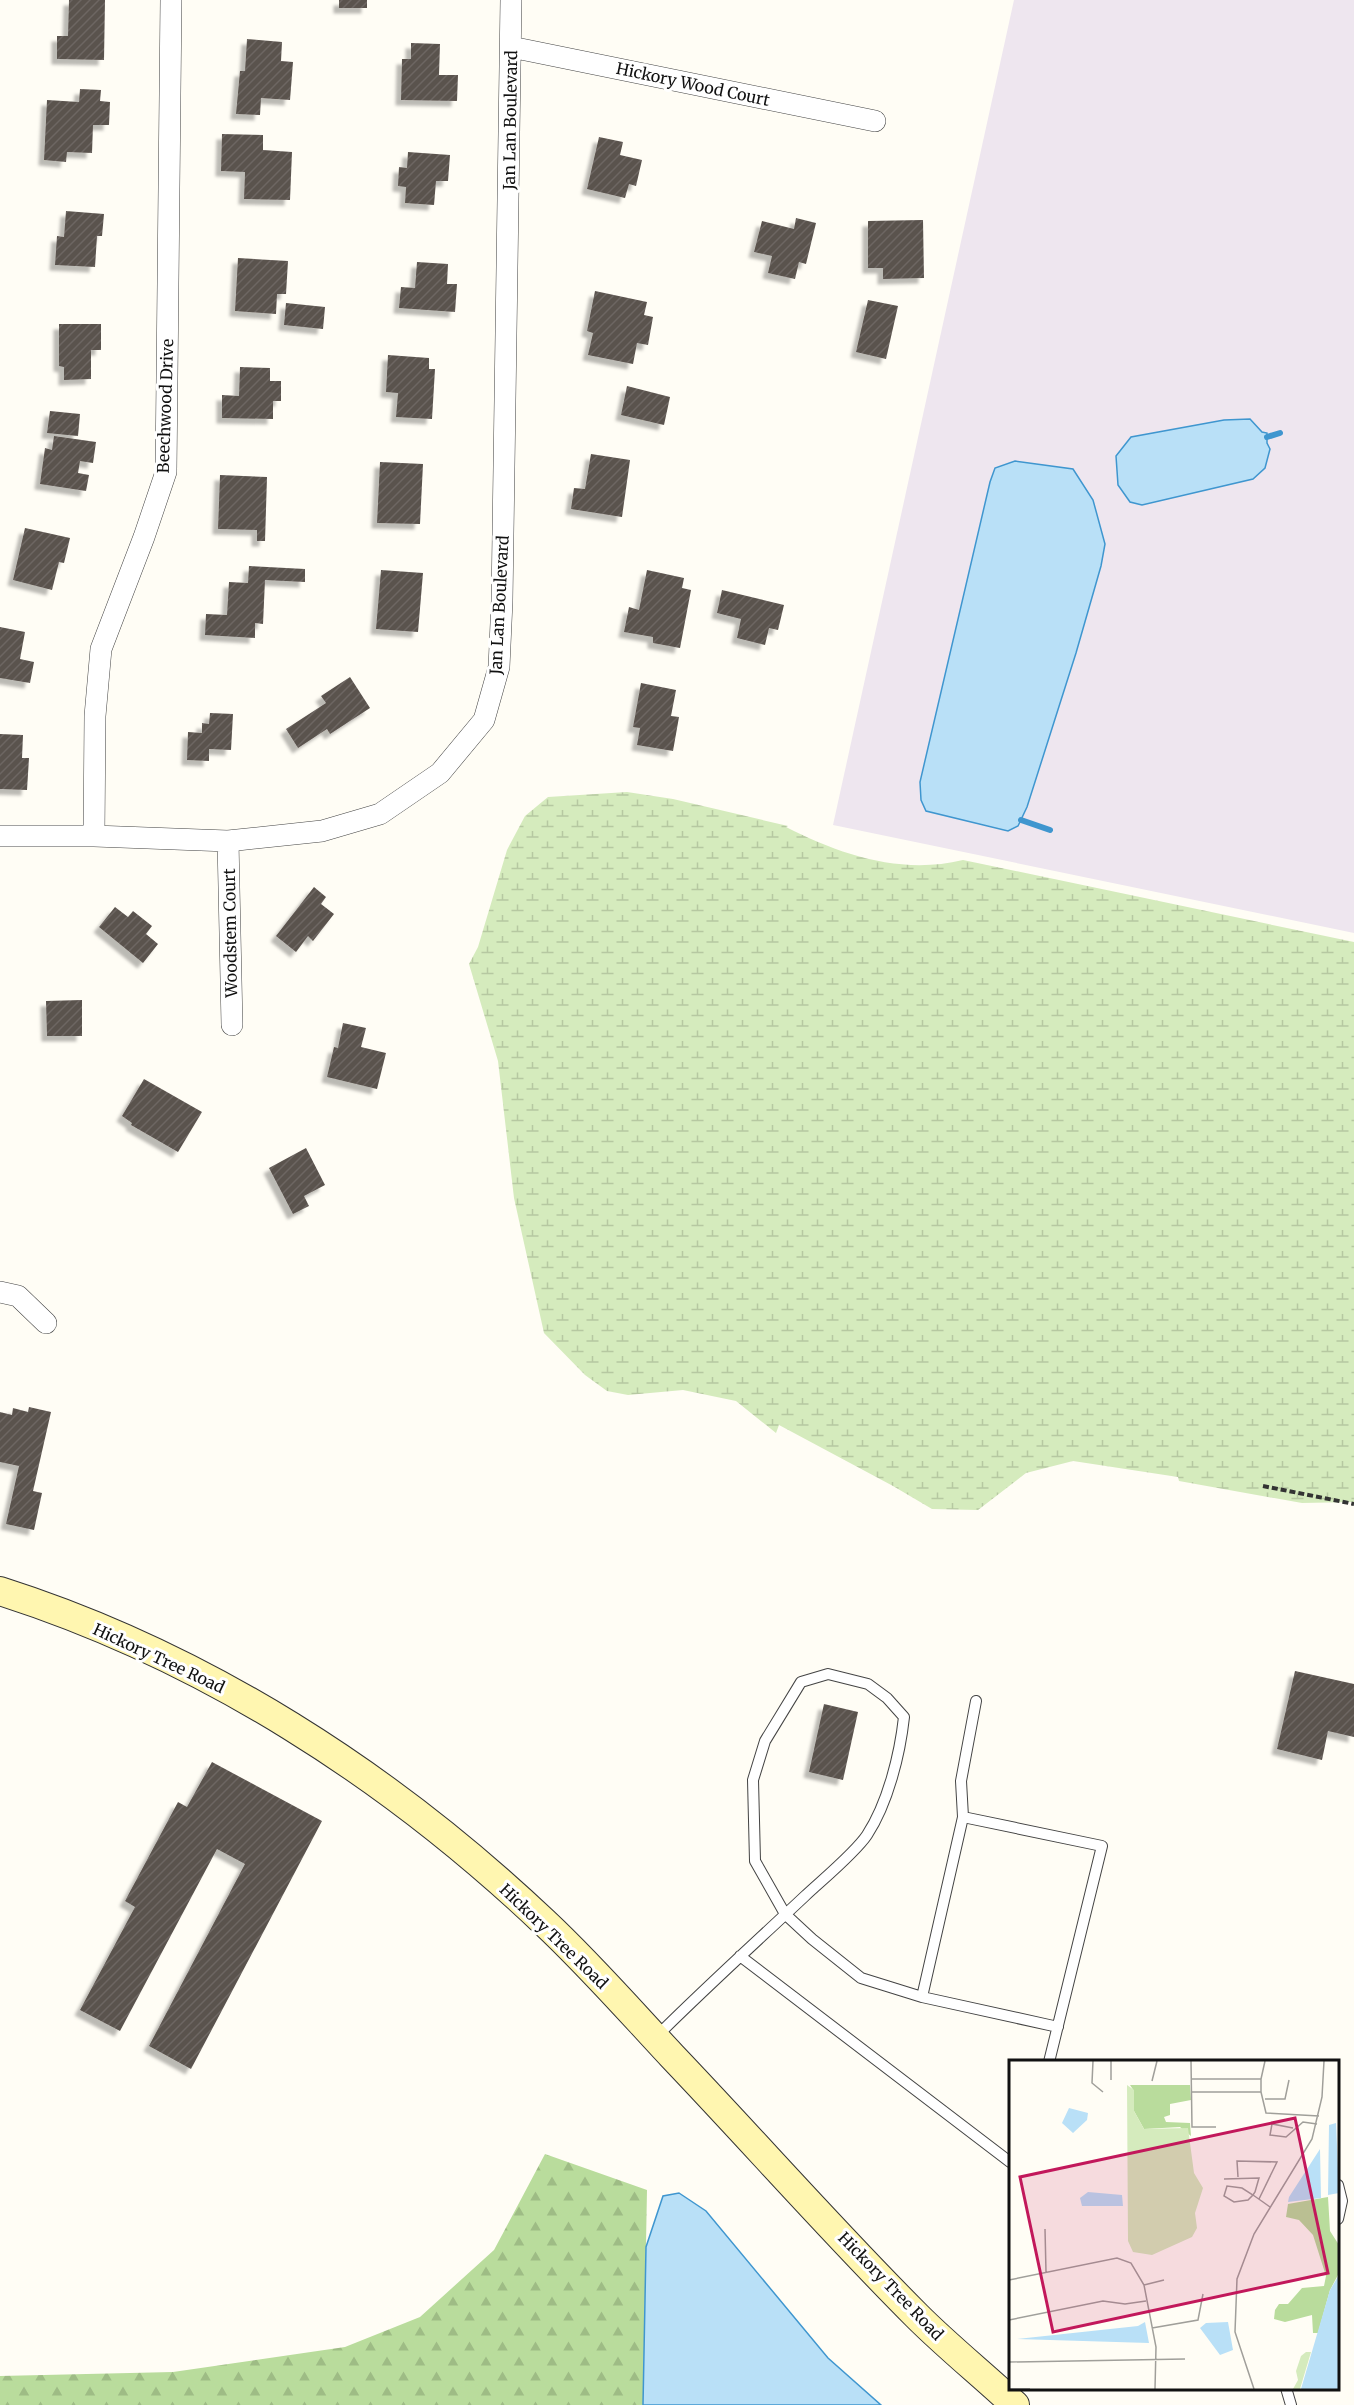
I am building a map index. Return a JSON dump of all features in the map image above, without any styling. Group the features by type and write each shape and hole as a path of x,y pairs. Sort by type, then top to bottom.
{"street":[{"name":"Beechwood Drive","path":"94,836 95,716 101,649 166,472 171,0"},
{"name":"Jan Lan Boulevard","path":"0,836 94,836 228,842 322,831 380,814 440,773 484,720 499,667 502,601 511,0"},
{"name":"Hickory Wood Court","path":"511,47 875,121"},
{"name":"Woodstem Court","path":"228,842 232,1025"},
{"path":"0,1292 18,1296 46,1323"},
{"name":"Hickory Tree Road","path":"0,1591 114,1634 194,1671 296,1729 377,1782 464,1851 545,1922 918,2317 1015,2405"}],"lane":[{"path":"655,2038 786,1914 867,1835 887,1791 900,1750 904,1717 887,1698 868,1684 828,1674 801,1682 765,1741 753,1780 755,1861 786,1914 812,1939 861,1978 922,1997 1058,2027"},
{"path":"922,1997 963,1817 961,1781 976,1701"},
{"path":"963,1817 1102,1846 1049,2060"},
{"path":"740,1956 1009,2160"},
{"path":"1339,2189 1342,2200 1339,2214"},
{"path":"1287,2390 1292,2405"}],"path":[{"path":"1263,1486 1354,1504"}],"shaded area":[{"path":"1014,0 1354,0 1354,933 833,825"}],"green space":[{"path":"627,792 673,799 788,826 786,827 828,846 872,860 917,865 963,860 1354,942 1354,1502 1302,1503 1179,1481 1178,1477 1073,1461 1026,1473 978,1510 932,1509 779,1425 776,1433 736,1401 683,1390 628,1395 607,1391 585,1375 544,1333 514,1198 498,1061 469,964 478,947 507,850 525,816 548,797"},
{"path":"545,2154 647,2190 643,2405 0,2405 0,2376 173,2372 345,2347 420,2317 494,2250"}],"water":[{"path":"1250,419 1262,432 1267,433 1267,443 1270,449 1265,468 1253,479 1142,505 1130,502 1118,485 1116,456 1131,437 1224,420"},
{"path":"1015,461 1073,469 1093,500 1105,544 1076,653 1027,807 1018,826 1008,831 926,811 921,800 920,782 990,482 995,468"},
{"path":"679,2193 706,2211 828,2358 881,2405 643,2405 646,2247 663,2196"}],"building":[{"path":"69,0 105,0 104,60 57,59 57,36 68,36"},
{"path":"339,0 367,0 367,8 339,8"},
{"path":"247,39 282,42 281,61 293,62 290,100 261,98 260,115 236,114 240,71 245,71"},
{"path":"411,43 440,44 439,75 458,75 457,101 401,100 402,59 411,59"},
{"path":"80,89 101,90 100,101 110,102 109,125 93,125 92,153 67,152 66,162 44,160 47,100 79,102"},
{"path":"222,134 263,135 263,150 292,152 290,200 244,199 245,172 221,171"},
{"path":"599,137 623,142 620,155 642,160 636,186 629,184 625,198 587,189"},
{"path":"408,152 450,155 448,181 436,181 434,205 405,203 406,187 398,186 399,167 407,168"},
{"path":"66,211 104,214 102,236 97,236 95,267 55,265 57,236 64,237"},
{"path":"796,218 816,223 806,264 799,262 795,279 768,273 772,256 754,252 762,221 794,229"},
{"path":"923,220 924,278 883,279 883,268 868,268 868,221"},
{"path":"238,258 288,261 286,294 277,294 276,314 235,311"},
{"path":"417,262 448,264 447,284 457,284 455,312 399,308 401,287 415,288"},
{"path":"595,291 647,302 644,315 653,317 648,345 637,343 633,364 588,355 593,333 587,331"},
{"path":"868,300 898,306 886,359 856,352"},
{"path":"286,303 325,307 323,329 284,325"},
{"path":"59,324 101,324 101,350 91,350 91,379 64,380 64,367 59,366"},
{"path":"388,355 429,358 429,369 435,369 432,419 396,417 398,393 386,392"},
{"path":"240,367 270,368 270,381 281,381 281,401 273,401 273,419 222,418 222,395 239,396"},
{"path":"627,386 670,397 664,425 621,415"},
{"path":"50,411 80,414 78,436 47,433"},
{"path":"54,436 96,442 93,463 80,461 78,473 89,475 86,491 40,484 45,448 52,450"},
{"path":"591,454 630,460 622,517 571,509 574,488 585,489"},
{"path":"380,462 423,464 420,524 377,523"},
{"path":"220,475 267,477 265,541 257,541 257,530 218,529"},
{"path":"25,528 70,538 64,563 59,562 52,590 13,580"},
{"path":"249,566 305,569 305,582 265,580 263,624 255,623 255,638 205,635 206,614 227,615 229,582 248,583"},
{"path":"381,570 423,573 418,632 376,629"},
{"path":"647,570 684,578 682,588 691,590 680,648 653,643 653,637 624,632 629,607 639,610"},
{"path":"722,590 784,605 778,630 769,628 765,645 737,638 741,619 717,613"},
{"path":"0,627 25,632 20,659 34,662 30,683 0,678"},
{"path":"350,677 370,708 330,734 327,729 298,748 286,729 326,703 321,696"},
{"path":"641,683 676,690 671,716 679,717 673,751 637,745 640,728 633,727"},
{"path":"210,713 233,714 231,750 209,749 209,761 187,760 188,732 202,733 202,723 209,724"},
{"path":"0,734 23,735 22,758 29,758 27,790 0,789"},
{"path":"314,887 326,897 321,904 334,914 313,941 308,936 296,952 276,936"},
{"path":"115,907 128,917 133,911 152,926 146,934 158,944 143,963 99,927"},
{"path":"82,1000 82,1036 47,1036 46,1001"},
{"path":"343,1023 366,1028 361,1047 386,1053 377,1089 327,1077 334,1047 338,1048"},
{"path":"144,1079 202,1112 178,1152 131,1125 132,1123 122,1116"},
{"path":"306,1148 325,1185 304,1196 309,1206 293,1214 269,1168"},
{"path":"29,1407 51,1412 33,1491 42,1493 34,1530 6,1524 19,1466 0,1462 0,1412 12,1415 13,1408 28,1412"},
{"path":"1295,1671 1354,1684 1354,1737 1328,1731 1322,1760 1277,1749"},
{"path":"824,1704 858,1712 843,1780 809,1772"},
{"path":"212,1762 322,1821 191,2069 149,2046 245,1864 217,1849 120,2031 80,2010 135,1907 125,1901 178,1802 187,1807"}],"waterway":[{"path":"1267,437 1280,433"},
{"path":"1021,820 1050,830"}]}
